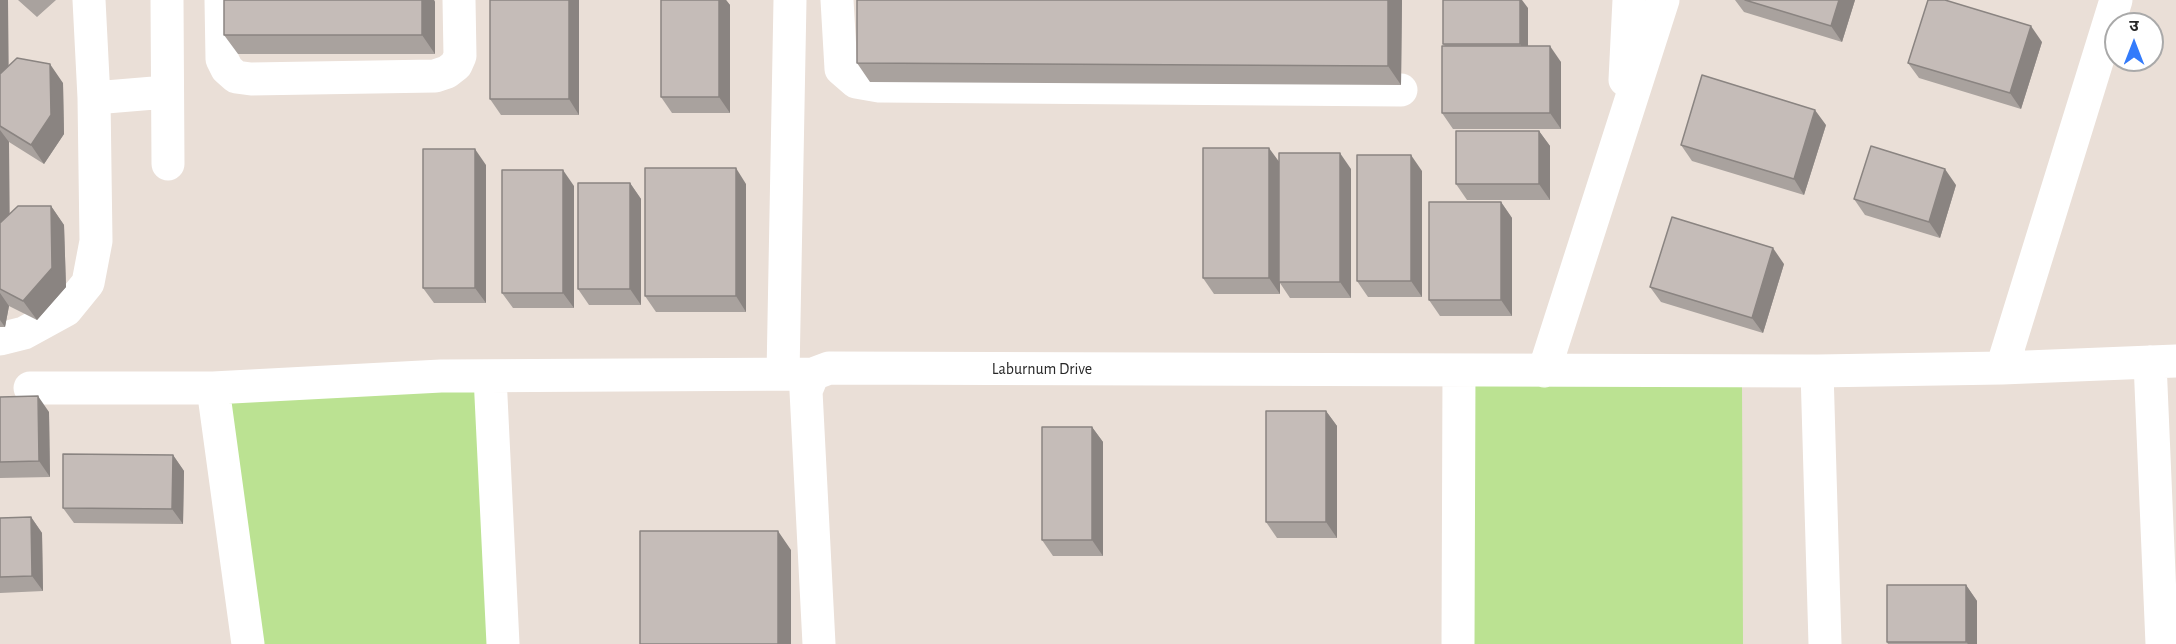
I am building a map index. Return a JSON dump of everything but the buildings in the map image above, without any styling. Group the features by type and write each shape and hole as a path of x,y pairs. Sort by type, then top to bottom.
{"street":[{"path":"0,339 24,333 66,309 88,283 96,241 90,0"},
{"path":"167,0 168,164"},
{"path":"221,0 222,59 227,69 236,77 251,79 435,76 447,72 456,65 460,56 459,0"},
{"path":"790,0 798,374 806,391 819,644"},
{"path":"837,0 841,69 855,82 879,86 1401,90"},
{"path":"1624,121 1629,0"},
{"path":"1544,372 1663,0"},
{"path":"2002,368 2116,0"},
{"path":"94,98 166,92"},
{"path":"2162,644 2166,499 2163,362"},
{"name":"Laburnum Drive","path":"30,388 213,388 441,376 798,374 829,368 1817,372 2163,362"},
{"path":"1458,644 1459,371"},
{"path":"1817,372 1825,644"},
{"path":"490,376 503,644"},
{"path":"213,388 248,644"}],"green space":[{"path":"1471,384 1742,384 1743,644 1472,644"},
{"path":"481,386 494,644 262,644 226,397"}]}
